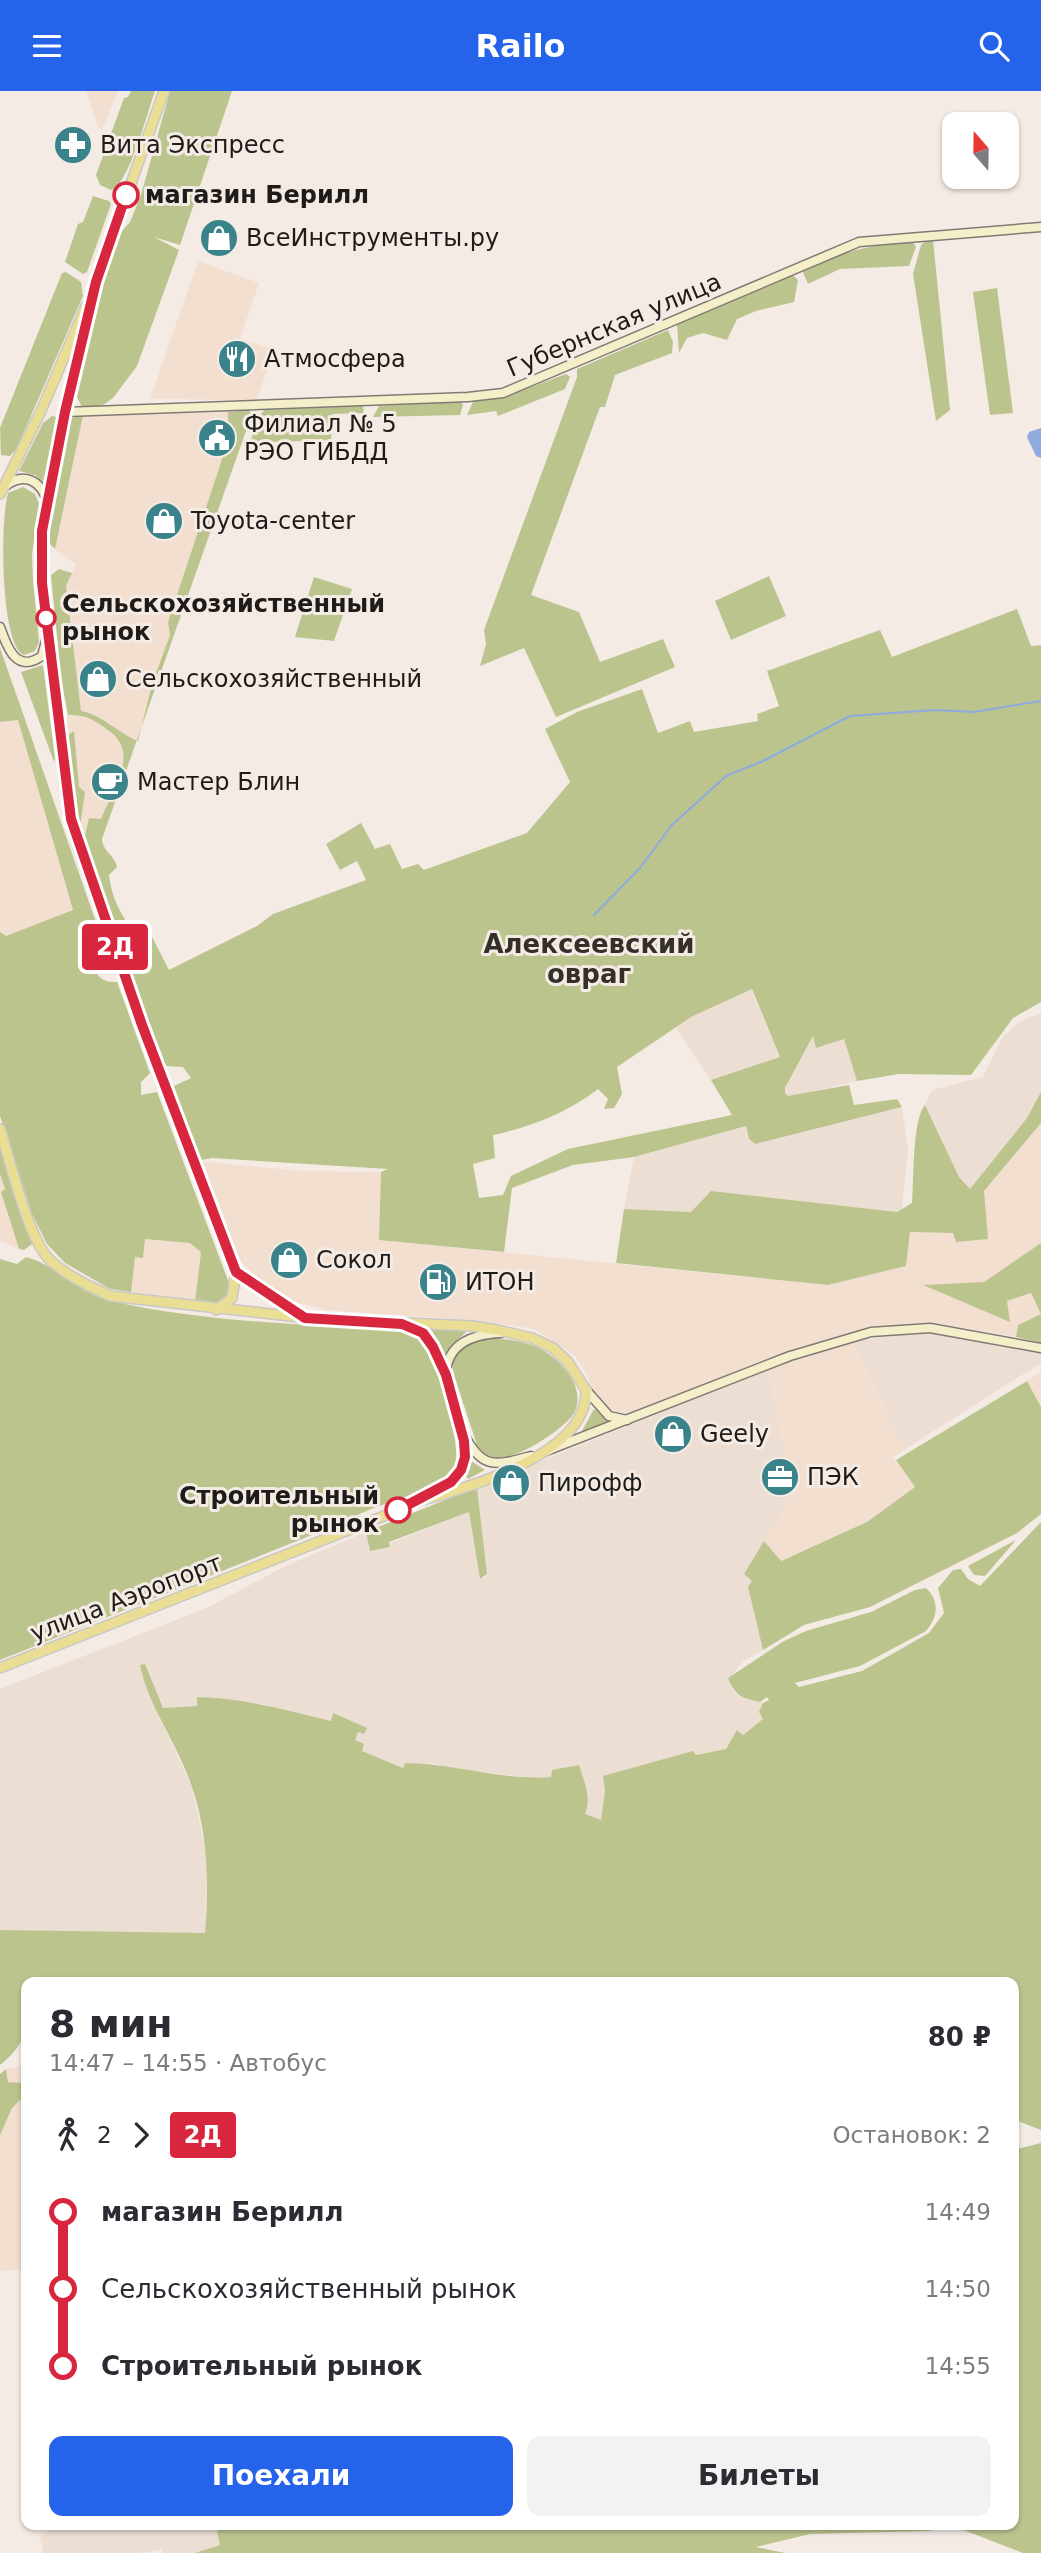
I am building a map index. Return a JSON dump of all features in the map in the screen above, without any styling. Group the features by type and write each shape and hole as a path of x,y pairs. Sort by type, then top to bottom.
{"main road":[{"path":"1,491 41,411 96,282 164,91"},
{"path":"96,282 65,412 40,556 48,636 71,819 119,958 236,1272 232,1298 216,1310"},
{"path":"0,1129 28,1218 48,1258 83,1284 110,1296 305,1318 472,1326 518,1334 544,1342 561,1354 586,1390 583,1412 574,1428 538,1454 460,1490 422,1500"},
{"path":"236,1272 305,1318"},
{"path":"402,1324 423,1333 429,1340 446,1375 465,1450 461,1470 451,1482 422,1500"},
{"name":"улица Аэропорт","path":"0,1668 422,1500"}],"street":[{"name":"Губернская улица","path":"65,412 468,397 503,393 859,242 1041,227"},
{"path":"1,491 14,480 31,479 42,487 48,503"},
{"path":"0,627 10,653 23,662 34,661 42,656 48,636"},
{"path":"461,1430 475,1455 490,1464 499,1465 538,1454 630,1420 790,1356 871,1332 930,1328 1041,1347"},
{"path":"446,1375 448,1359 465,1340 484,1334 518,1334"},
{"path":"586,1390 609,1416 630,1420"}],"shaded area":[{"path":"86,91 118,91 102,130 98,127"},
{"path":"198,261 259,283 240,339 274,349 257,400 150,399"},
{"path":"228,412 228,441 168,622 170,635 152,684 138,741 124,736 90,712 81,711 66,586 76,564 55,549 83,415"},
{"path":"89,715 121,739 125,747 124,763 101,820 89,818 83,844 75,817 62,716"},
{"path":"18,720 73,911 6,936 0,932 0,722"},
{"path":"751,989 780,1057 711,1080 674,1025"},
{"path":"1041,1013 1041,1092 1027,1118 970,1190 959,1177 925,1105 932,1090 983,1077 1002,1038 1020,1021"},
{"path":"814,1035 816,1048 844,1039 857,1081 789,1097 785,1088"},
{"path":"902,1107 908,1150 902,1209 897,1212 770,1199 691,1212 624,1209 634,1157 746,1126 749,1139 755,1144"},
{"path":"1041,1123 1041,1243 984,1282 926,1285 1009,1321 1007,1301 1031,1293 1041,1314 1018,1325 1016,1337 930,1322 869,1328 789,1352 621,1416 607,1411 593,1394 587,1375 575,1356 534,1329 490,1322 327,1310 297,1303 270,1289 242,1263 233,1249 197,1161 302,1171 381,1172 380,1240 828,1285 906,1266 910,1232 953,1233"},
{"path":"0,1174 5,1189 1,1193 19,1249 0,1241"},
{"path":"145,1238 190,1243 201,1252 195,1302 131,1292 135,1257"},
{"path":"924,1332 976,1338 1041,1352 1041,1363 904,1450 852,1341"},
{"path":"852,1341 904,1450 893,1457 915,1487 867,1522 780,1561 764,1541 792,1494 768,1369"},
{"path":"768,1369 793,1494 744,1574 753,1581 748,1587 763,1650 744,1661 729,1679 734,1693 763,1703 759,1712 764,1719 743,1735 737,1730 726,1749 695,1755 605,1791 602,1821 585,1815 551,1777 532,1778 448,1768 433,1763 404,1768 362,1751 363,1744 354,1740 358,1731 333,1714 331,1721 258,1703 198,1697 198,1706 163,1708 159,1717 191,1784 199,1819 207,1859 205,1934 0,1930 0,1689 209,1607 281,1568 366,1532 370,1551 469,1512 480,1578 484,1578 487,1574 477,1487"},
{"path":"1041,1371 1041,1407 1027,1381"},
{"path":"21,2066 21,2083 8,2082 6,2069"},
{"path":"21,2099 21,2269 0,2271 0,2135 12,2108"},
{"path":"49,2530 219,2530 220,2545 195,2553 163,2553 161,2549 142,2553 43,2553 40,2536"}],"green space":[{"path":"131,91 155,91 131,161 118,185 111,190 100,185 96,175 124,98 128,97"},
{"path":"170,91 232,91 180,245 154,237 179,250 137,366 113,398 100,407 82,407 77,397 105,278 121,232 130,222 141,195"},
{"path":"93,196 111,204 87,272 83,274 65,262 78,224 83,222"},
{"path":"912,240 916,247 909,266 840,269 808,284 803,272 805,267 845,253"},
{"path":"927,240 933,240 950,410 936,421 913,274 921,245"},
{"path":"66,272 81,282 83,296 17,448 10,456 1,455 0,428 62,273"},
{"path":"792,274 798,280 794,302 756,311 737,319 727,340 703,333 687,338 679,353 677,324"},
{"path":"997,288 1013,413 990,415 973,292"},
{"path":"668,330 673,342 672,353 615,375 605,407 600,407 531,595 579,612 600,662 663,639 675,667 556,717 524,648 480,666 486,644 484,630 577,377 577,369"},
{"path":"566,374 570,377 565,389 498,416 496,411 467,415 473,402 504,397"},
{"path":"460,401 463,405 460,415 373,417 379,406"},
{"path":"363,406 364,413 333,414 331,440 250,443 259,415 265,410"},
{"path":"249,410 252,414 141,728 152,684 170,635 168,622 228,441 228,412"},
{"path":"83,415 55,549 47,541 67,427 71,418"},
{"path":"52,416 57,417 57,425 43,482 35,475 19,471 43,423"},
{"path":"23,487 35,494 39,504 32,555 39,642 35,651 24,655 16,646 10,629 3,553 8,493"},
{"path":"59,569 72,573 66,586 81,711 96,716 137,740 102,839 117,867 109,875 118,907 127,923 139,934 149,931 169,970 257,926 273,914 366,880 357,861 340,870 326,844 361,823 375,849 390,844 402,869 418,864 424,870 527,833 570,782 545,729 577,712 642,689 658,733 690,721 694,732 758,721 757,714 779,706 767,671 880,630 892,657 1017,609 1031,646 1041,645 1041,1002 1013,1018 971,1075 899,1074 857,1081 844,1039 816,1048 813,1036 785,1088 788,1096 849,1085 854,1105 897,1099 902,1107 755,1144 749,1139 746,1126 634,1157 573,1165 512,1188 504,1252 379,1240 381,1172 388,1169 212,1158 197,1161 172,1087 191,1078 183,1067 165,1066 132,975 145,963 147,951 145,946 125,956 83,844 89,818 101,819 117,784 123,749 118,739 98,723 85,717 68,715 61,678 51,575","holes":["752,989 780,1057 711,1080 732,1115 568,1149 511,1176 503,1195 479,1198 473,1164 495,1158 493,1135 548,1118 598,1089 608,1099 604,1109 614,1108 622,1094 617,1067 691,1017"]},
{"path":"769,576 786,616 731,640 715,601"},
{"path":"314,577 352,589 334,641 295,637"},
{"path":"0,648 110,962 94,965 95,970 102,979 117,982 150,1073 141,1082 141,1095 157,1092 229,1283 229,1294 218,1303 195,1302 201,1252 190,1243 145,1239 143,1258 135,1257 131,1292 110,1289 65,1263 47,1244 32,1214 0,1116 0,932 6,936 73,910 18,720 0,722"},
{"path":"43,665 55,758 54,762 21,672"},
{"path":"74,731 79,787 85,792 80,826 75,817 65,737"},
{"path":"1041,1092 1041,1123 984,1191 988,1239 956,1242 953,1233 910,1232 906,1266 828,1285 616,1263 624,1209 691,1212 711,1191 897,1212 912,1203 916,1137 925,1105 959,1177 970,1189 1027,1118"},
{"path":"0,1144 32,1240 32,1244 24,1250 19,1249 1,1192 5,1189 0,1174"},
{"path":"1041,1243 1041,1314 1031,1293 1007,1301 1010,1322 923,1285 984,1282"},
{"path":"26,1257 48,1266 89,1292 111,1301 184,1314 258,1322 408,1331 417,1335 426,1342 432,1352 443,1384 453,1423 455,1468 444,1478 417,1492 0,1660 0,1259 17,1264"},
{"path":"1041,1314 1041,1343 1016,1337 1018,1325"},
{"path":"430,1327 464,1329 466,1332 444,1354"},
{"path":"484,1338 520,1342 541,1349 567,1371 577,1390 575,1411 562,1426 526,1450 502,1458 489,1456 477,1445 453,1372 455,1359 461,1349"},
{"path":"1027,1381 1041,1407 1041,1514 1017,1533 870,1607 804,1625 763,1650 748,1587 752,1581 744,1574 764,1541 781,1561 867,1522 915,1487 896,1460"},
{"path":"594,1409 611,1420 611,1424 584,1434 582,1431"},
{"path":"471,1461 485,1470 468,1479 465,1475"},
{"path":"477,1487 487,1574 480,1579 469,1512 389,1542 390,1547 370,1551 366,1532"},
{"path":"1041,1522 1041,2130 1019,2121 1019,1977 21,1977 21,2042 11,2056 0,2065 0,1930 205,1933 206,1858 197,1802 185,1769 150,1696 140,1665 145,1664 163,1708 197,1706 197,1697 248,1702 331,1721 333,1713 367,1728 364,1734 358,1732 355,1740 364,1744 362,1751 403,1768 405,1763 423,1764 533,1778 551,1777 552,1770 579,1765 587,1796 585,1814 601,1820 605,1791 603,1776 693,1751 696,1755 726,1749 737,1730 743,1735 763,1719 759,1712 763,1703 769,1700 767,1697 760,1702 744,1697 733,1689 728,1678 784,1641 806,1631 871,1612 915,1590 926,1588 934,1598 936,1609 926,1631 860,1666 795,1683 799,1687 862,1671 929,1633 944,1613 938,1588 953,1570 961,1569 968,1579 980,1586"},
{"path":"1016,1540 985,1576 974,1575 968,1566"},
{"path":"6,2069 8,2082 21,2083 21,2099 12,2108 0,2135 0,2074"},
{"path":"1041,2143 1041,2553 1023,2553 963,2530 1019,2530 1019,2148"},
{"path":"933,2530 810,2534 756,2547 785,2553 195,2553 220,2545 217,2531"}],"water":[{"path":"1041,428 1041,458 1036,456 1027,437 1029,432"}],"waterway":[{"path":"594,915 640,868 671,826 726,776 763,761 850,716 935,710 974,712 1041,701"}],"bus line":[{"name":"2Д","path":"126,195 96,282 65,412 42,531 42,583 54,701 71,819 76,841 142,1025 236,1272 305,1318 402,1324 423,1333 433,1347 446,1375 464,1441 465,1457 461,1470 451,1482 422,1500 398,1510"}],"place":[{"name":"Вита Экспресс","path":"73,145"},
{"name":"магазин Берилл","path":"126,195"},
{"name":"ВсеИнструменты.ру","path":"219,238"},
{"name":"Атмосфера","path":"237,359"},
{"name":"Филиал № 5 РЭО ГИБДД","path":"217,438"},
{"name":"Toyota-center","path":"164,521"},
{"name":"Сельскохозяйственный рынок","path":"46,618"},
{"name":"Сельскохозяйственный","path":"98,679"},
{"name":"Мастер Блин","path":"110,782"},
{"name":"Сокол","path":"289,1260"},
{"name":"ИТОН","path":"438,1282"},
{"name":"Geely","path":"673,1434"},
{"name":"ПЭК","path":"780,1477"},
{"name":"Пирофф","path":"511,1483"},
{"name":"Строительный рынок","path":"398,1510"}],"district":[{"name":"Алексеевский овраг","path":"589,958"}]}
